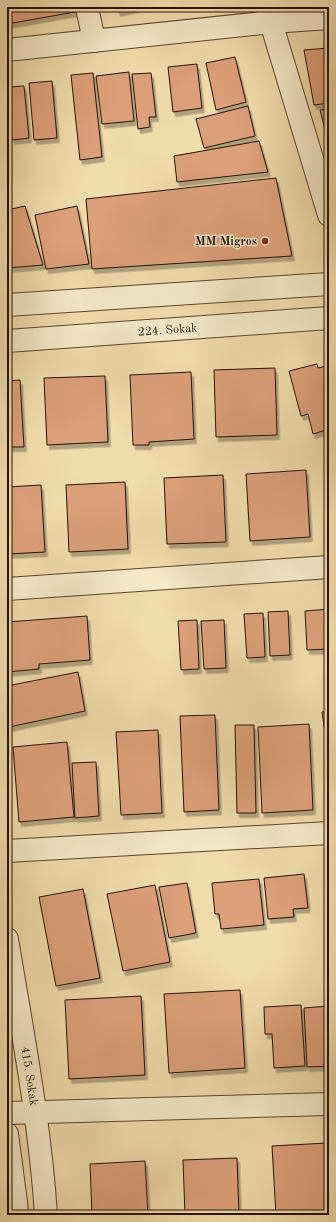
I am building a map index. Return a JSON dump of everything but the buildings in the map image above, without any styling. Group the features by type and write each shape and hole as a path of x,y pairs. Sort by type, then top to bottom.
{"street":[{"path":"87,7 94,41"},
{"path":"269,14 329,215"},
{"path":"7,50 94,41 269,14 329,18"},
{"path":"7,305 329,284"},
{"name":"224. Sokak","path":"7,341 329,318"},
{"path":"7,589 329,567"},
{"path":"7,851 329,833"},
{"name":"415. Sokak","path":"7,939 35,1112 46,1215"},
{"path":"7,1113 329,1104"},
{"path":"7,1134 17,1215"}],"place":[{"name":"MM Migros","path":"265,241"}]}
